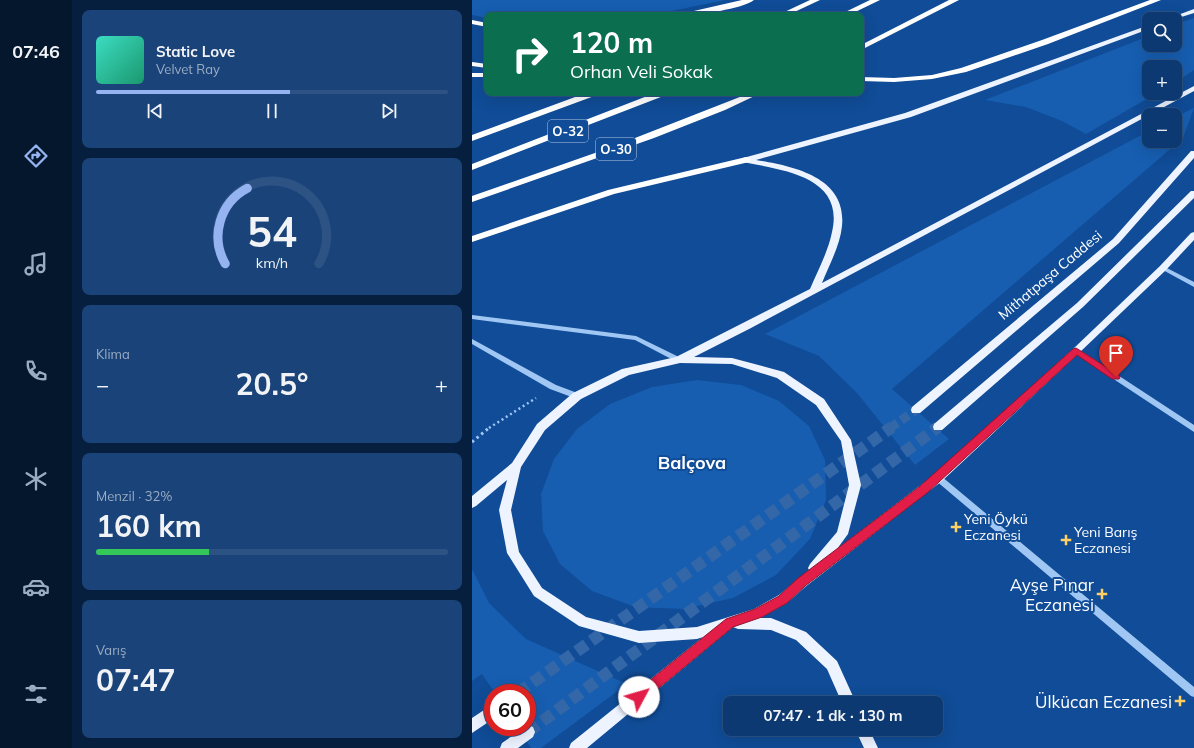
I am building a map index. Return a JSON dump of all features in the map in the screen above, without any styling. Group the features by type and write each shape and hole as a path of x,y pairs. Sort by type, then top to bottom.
{"highway":[{"path":"703,12 750,0"},
{"path":"789,12 816,0"},
{"path":"850,12 876,0"},
{"path":"864,46 955,0"},
{"path":"864,79 894,80 932,77 963,70 1045,42 1157,0"},
{"path":"472,22 484,24"},
{"path":"472,64 484,66"},
{"path":"472,75 484,75"},
{"name":"O-32","path":"472,138 586,96"},
{"name":"O-32","path":"472,167 655,96"},
{"name":"O-30","path":"472,199 535,178 698,119 750,96"},
{"path":"472,240 611,192 746,160"}],"main road":[{"path":"1182,14 1194,10"},
{"path":"746,160 908,115 1142,29"},
{"path":"679,360 814,291 1064,159 1194,88"},
{"name":"Mithatpaşa Caddesi","path":"916,410 1116,240 1194,153"},
{"path":"746,160 780,166 805,173 829,190 838,204 838,226 833,244 814,291"},
{"path":"938,427 1080,305 1194,193"},
{"path":"516,466 505,510 513,553 538,592 583,622 639,637 697,633 758,614 783,599 801,583 938,478 1076,351 1163,268 1194,235"},
{"path":"472,503 516,466 541,427 577,396 626,372 679,360 732,361 780,375 820,402 846,440 855,485 842,534 801,583"},
{"path":"576,748 730,622 771,624 800,636 832,665 846,696"},
{"path":"472,726 484,717"},
{"path":"508,748 523,736"},
{"path":"865,736 871,748"}],"street":[{"path":"1163,268 1194,285"},
{"path":"472,317 636,338 679,360"},
{"path":"472,341 553,387 577,396"},
{"path":"1076,351 1194,429"},
{"path":"938,478 1194,693"}],"shaded area":[{"path":"472,0 725,0 667,12 484,12 484,17 472,15"},
{"path":"1194,18 1194,70 1182,78 1182,60 1142,60 1142,100 1145,100 1086,134 1062,121 1026,107 985,100 1142,39 1142,52 1182,52 1182,22"},
{"path":"1194,108 1182,139 1182,114"},
{"path":"1142,135 1142,148 1171,148 892,389 949,439 915,465 857,393 819,356 765,334"},
{"path":"697,380 741,385 779,401 809,426 825,460 826,500 810,539 776,575 733,598 684,609 635,607 592,591 560,564 543,531 541,494 554,459 577,429 610,404 652,387"},
{"path":"472,569 489,603 526,639 627,684 541,748 531,748 523,736 536,736 536,684 489,684 482,674 472,681"}],"tunnel":[{"path":"890,428 916,410"},
{"path":"531,684 892,427"},
{"path":"536,726 938,427 936,428"}],"place":[{"name":"Yeni Öykü Eczanesi","path":"956,527"},
{"name":"Yeni Barış Eczanesi","path":"1066,540"},
{"name":"Ayşe Pınar Eczanesi","path":"1102,594"},
{"name":"Ülkücan Eczanesi","path":"1180,701"}],"district":[{"name":"Balçova","path":"692,462"}],"route":[{"path":"639,697 730,622 758,614 783,599 801,583 923,490 938,478 1076,351 1116,377"}]}
